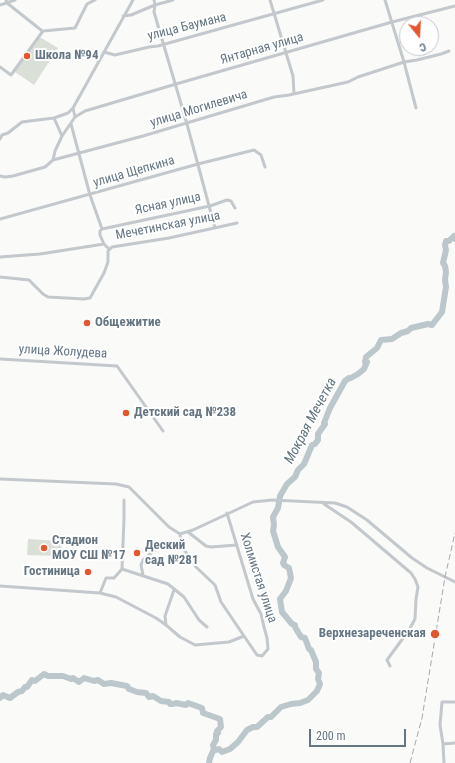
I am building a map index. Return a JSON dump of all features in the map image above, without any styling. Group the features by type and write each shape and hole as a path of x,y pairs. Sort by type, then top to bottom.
{"street":[{"path":"0,5 7,1 16,0"},
{"path":"0,68 11,75 43,31 75,28 87,4 95,0"},
{"path":"0,139 2,135 8,133 22,122 54,118 68,114 73,108 133,0"},
{"path":"154,0 154,12 210,206 214,228"},
{"path":"123,16 131,15 155,5 173,0"},
{"path":"270,0 293,76 294,94"},
{"name":"улица Баумана","path":"104,52 115,55 164,45 323,0"},
{"path":"385,0 416,108"},
{"path":"7,1 41,30"},
{"name":"Янтарная улица","path":"75,117 85,111 176,84 392,22 455,6"},
{"name":"улица Могилевича","path":"0,176 13,176 48,165 53,160 187,124 274,97 348,82 358,77 404,62 441,54 449,50"},
{"path":"53,160 55,151 62,136 75,117 73,108"},
{"path":"54,118 62,136"},
{"path":"71,124 90,194 102,229 100,233 104,244 109,249"},
{"name":"улица Щепкина","path":"0,219 254,150 261,155 265,167"},
{"name":"Ясная улица","path":"102,229 210,206 227,200 231,201 235,208"},
{"name":"Мечетинская улица","path":"0,277 29,280 43,294 48,296 84,299 90,298 107,268 109,249 116,245 169,238 237,223"},
{"path":"0,257 40,254 104,244"},
{"name":"улица Жолудева","path":"0,359 117,366 163,430"},
{"path":"0,479 116,484 129,487 169,527 180,534 188,532 253,502 272,500 335,503 347,507 367,520 412,558 455,582"},
{"path":"100,593 106,578 116,576 122,568 124,500"},
{"path":"322,503 351,522 411,573 415,579 418,588 414,619 409,630 388,660 390,666"},
{"name":"Холмистая улица","path":"227,513 253,599 261,614 268,638 268,649 262,656 257,655 244,636"},
{"path":"188,532 206,546 237,545"},
{"path":"0,586 100,593 116,597 166,625 180,637 196,645 229,642 244,636 221,602 215,585 196,567 181,546 180,534"},
{"path":"143,575 141,565 143,560 156,549 164,548"},
{"path":"122,568 168,584 184,598 199,620 208,627"},
{"path":"166,625 165,616 174,590"},
{"path":"444,763 440,725 442,702 455,702"},
{"path":"443,744 455,743"}],"shaded area":[{"path":"38,36 58,48 34,85 15,72"},
{"name":"Стадион МОУ СШ №17","path":"28,539 62,541 61,556 27,555"}],"waterway":[{"name":"Мокрая Мечетка","path":"0,698 3,695 10,698 27,687 32,680 35,681 44,674 48,676 73,678 79,682 84,678 94,681 98,680 104,684 111,683 127,686 129,689 146,693 149,697 153,696 161,701 169,702 170,704 176,703 186,705 188,703 202,708 203,713 220,719 221,727 217,731 218,733 216,734 216,740 213,745 214,749 219,749 222,752 230,749 238,742 247,730 257,727 268,717 271,717 281,707 308,700 317,691 320,684 318,679 319,673 316,669 316,662 311,650 309,649 305,638 301,637 295,625 292,624 282,612 280,599 286,591 291,578 289,568 283,563 285,557 278,547 273,531 273,517 278,508 280,496 287,484 295,477 298,470 304,464 312,445 318,440 318,434 325,424 324,423 330,408 345,381 364,369 367,362 365,362 366,357 377,348 381,340 392,339 411,328 428,324 432,325 442,312 446,287 446,272 443,263 446,250 445,245 446,241 449,241 454,236 455,239"},
{"path":"209,763 214,749"}],"railway":[{"path":"410,763 422,718 445,577 455,533"}],"place":[{"name":"Школа №94","path":"27,56"},
{"name":"Общежитие","path":"87,323"},
{"name":"Детский сад №238","path":"126,413"},
{"name":"Стадион МОУ СШ №17","path":"44,548"},
{"name":"Деский сад №281","path":"137,553"},
{"name":"Гостиница","path":"88,572"},
{"name":"Верхнезареченская","path":"435,634"}]}
